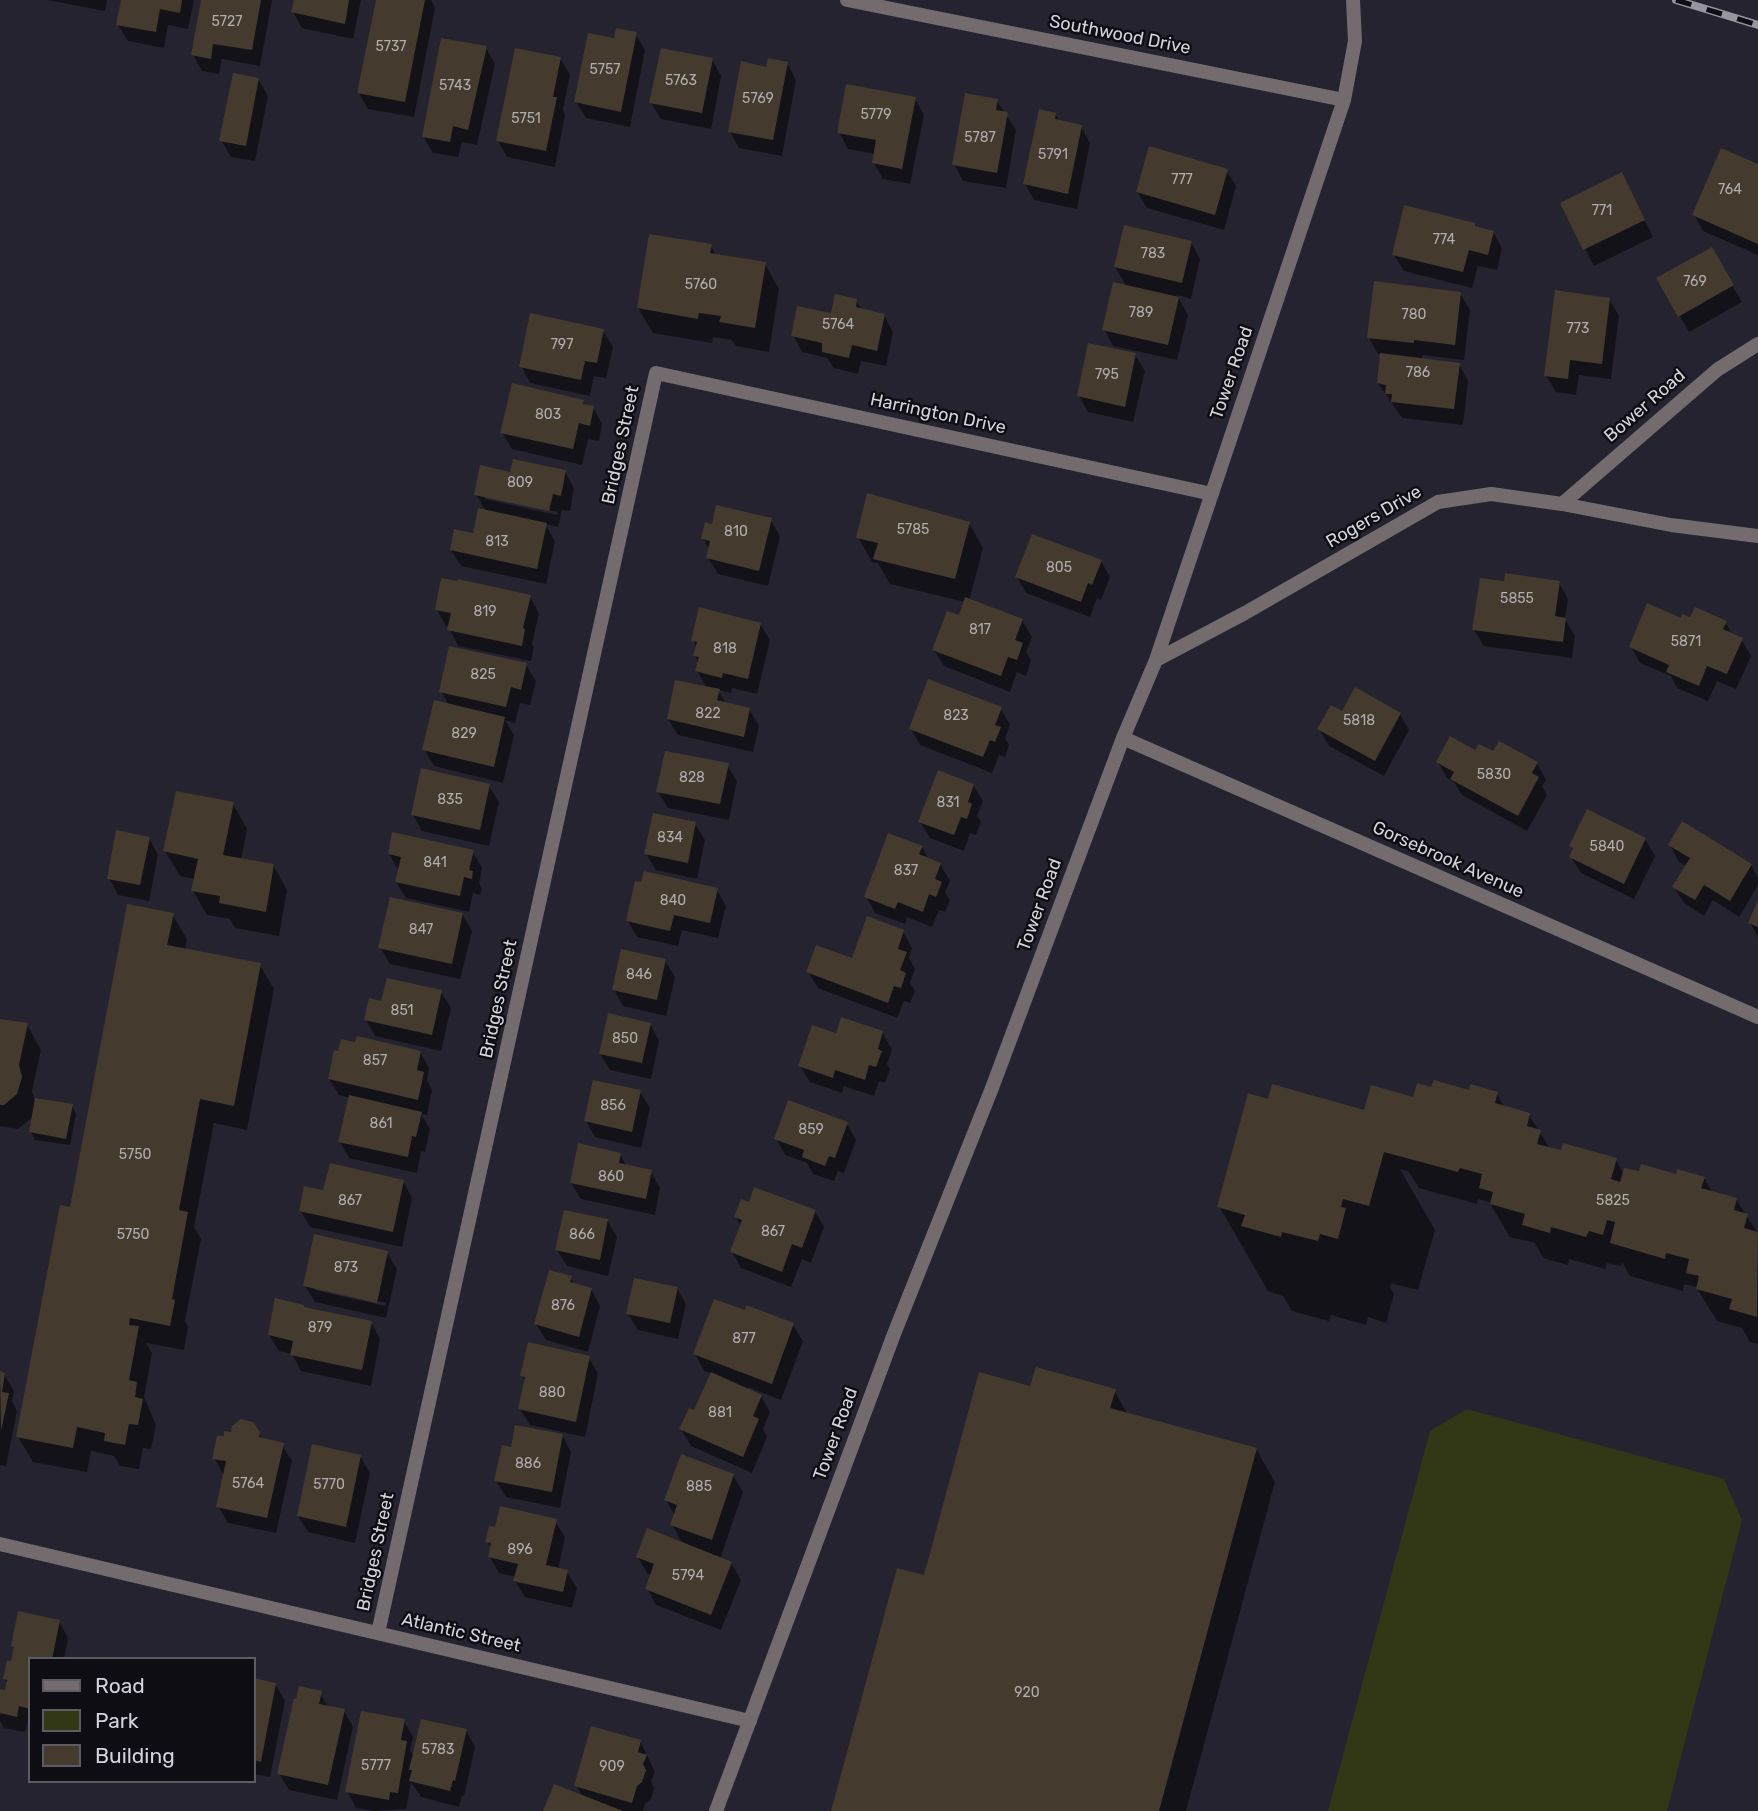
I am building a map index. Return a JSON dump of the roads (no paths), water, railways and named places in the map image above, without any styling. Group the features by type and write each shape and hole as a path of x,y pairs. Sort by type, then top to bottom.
{"street":[{"name":"Southwood Drive","path":"847,0 1344,100"},
{"name":"Tower Road","path":"716,1811 894,1334 992,1088 1123,738 1156,660 1344,100 1355,41 1353,0"},
{"name":"Bower Road","path":"1562,504 1717,370 1758,344"},
{"name":"Harrington Drive","path":"656,373 1212,494"},
{"name":"Bridges Street","path":"378,1633 656,373"},
{"name":"Rogers Drive","path":"1156,660 1245,613 1438,502 1491,494 1562,504 1671,525 1758,536"},
{"name":"Gorsebrook Avenue","path":"1123,738 1758,1017"},
{"name":"Atlantic Street","path":"0,1544 750,1721"}],"railway":[{"path":"1676,0 1758,25"}]}
